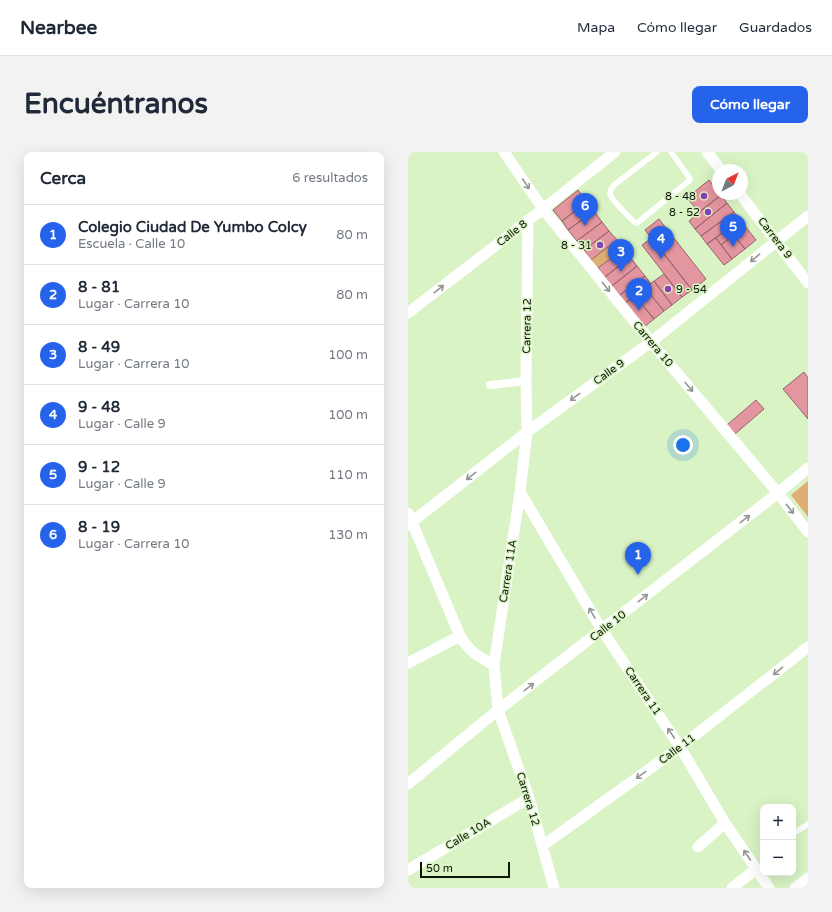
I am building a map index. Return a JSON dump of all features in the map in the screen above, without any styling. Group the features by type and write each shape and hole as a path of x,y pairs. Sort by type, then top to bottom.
{"street":[{"name":"Carrera 10","path":"504,152 543,209 651,342 778,493 808,532"},
{"name":"Calle 8","path":"408,313 615,152"},
{"path":"707,152 716,164"},
{"name":"Carrera 9","path":"745,200 808,283"},
{"name":"Calle 9","path":"409,520 651,342 808,216"},
{"name":"Carrera 12","path":"527,432 526,381 528,220"},
{"path":"490,385 526,381"},
{"name":"Carrera 11A","path":"498,710 494,665 520,492 527,432"},
{"name":"Calle 10","path":"408,784 498,710 778,493 808,468"},
{"name":"Carrera 11","path":"520,492 602,630 680,747 725,823 768,888"},
{"path":"409,520 460,636 469,649 477,656 494,665"},
{"path":"408,663 460,636"},
{"name":"Calle 11","path":"542,846 680,747 808,646"},
{"name":"Carrera 12","path":"498,710 529,798 554,888"},
{"name":"Calle 10A","path":"408,870 529,798"},
{"path":"698,847 725,823"},
{"path":"732,888 756,869"},
{"path":"796,888 808,878"}],"lane":[{"path":"657,152 611,188 610,194 612,199 634,222 637,223 690,180 671,152"},
{"path":"796,832 808,824"}],"shaded area":[{"path":"617,240 623,249 598,268 591,260"},
{"path":"808,481 808,517 791,495"}],"building":[{"name":"8 - 48","path":"709,180 712,184 712,200 715,200 699,212 687,198"},
{"path":"578,190 587,202 562,221 553,210"},
{"name":"8 - 52","path":"715,200 725,200 727,203 695,229 689,221"},
{"path":"587,202 594,211 568,230 562,221"},
{"path":"727,203 734,212 701,236 695,229"},
{"path":"594,211 602,222 577,241 568,230"},
{"path":"734,212 740,219 707,244 701,236"},
{"path":"659,219 706,279 692,290 645,230"},
{"path":"740,219 745,226 721,245 716,238"},
{"path":"602,222 609,231 584,250 577,241"},
{"path":"745,226 756,240 745,249 734,235"},
{"name":"8 - 31","path":"609,231 617,240 591,260 584,250"},
{"path":"734,235 745,249 732,259 721,245"},
{"path":"652,238 692,290 682,297 642,245"},
{"path":"716,238 732,259 724,265 707,244"},
{"path":"623,249 630,257 605,277 598,268"},
{"path":"630,257 637,266 612,286 605,277"},
{"path":"637,266 645,276 620,295 612,286"},
{"name":"9 - 54","path":"664,274 682,297 672,305 654,281"},
{"path":"645,276 651,284 625,303 620,295"},
{"path":"654,281 672,305 664,311 645,288"},
{"path":"645,288 664,311 654,319 635,296"},
{"path":"635,296 654,319 644,327 625,303"},
{"path":"804,372 808,378 808,419 783,389"},
{"path":"756,400 764,409 735,434 727,425"}],"place":[{"name":"8 - 48","path":"704,196"},
{"name":"8 - 52","path":"708,212"},
{"name":"8 - 19","path":"585,226"},
{"name":"8 - 31","path":"600,245"},
{"name":"9 - 12","path":"733,247"},
{"name":"9 - 48","path":"661,259"},
{"name":"8 - 49","path":"621,272"},
{"name":"9 - 54","path":"668,289"},
{"name":"8 - 81","path":"639,311"},
{"name":"Colegio Ciudad De Yumbo Colcy","path":"638,575"}]}
